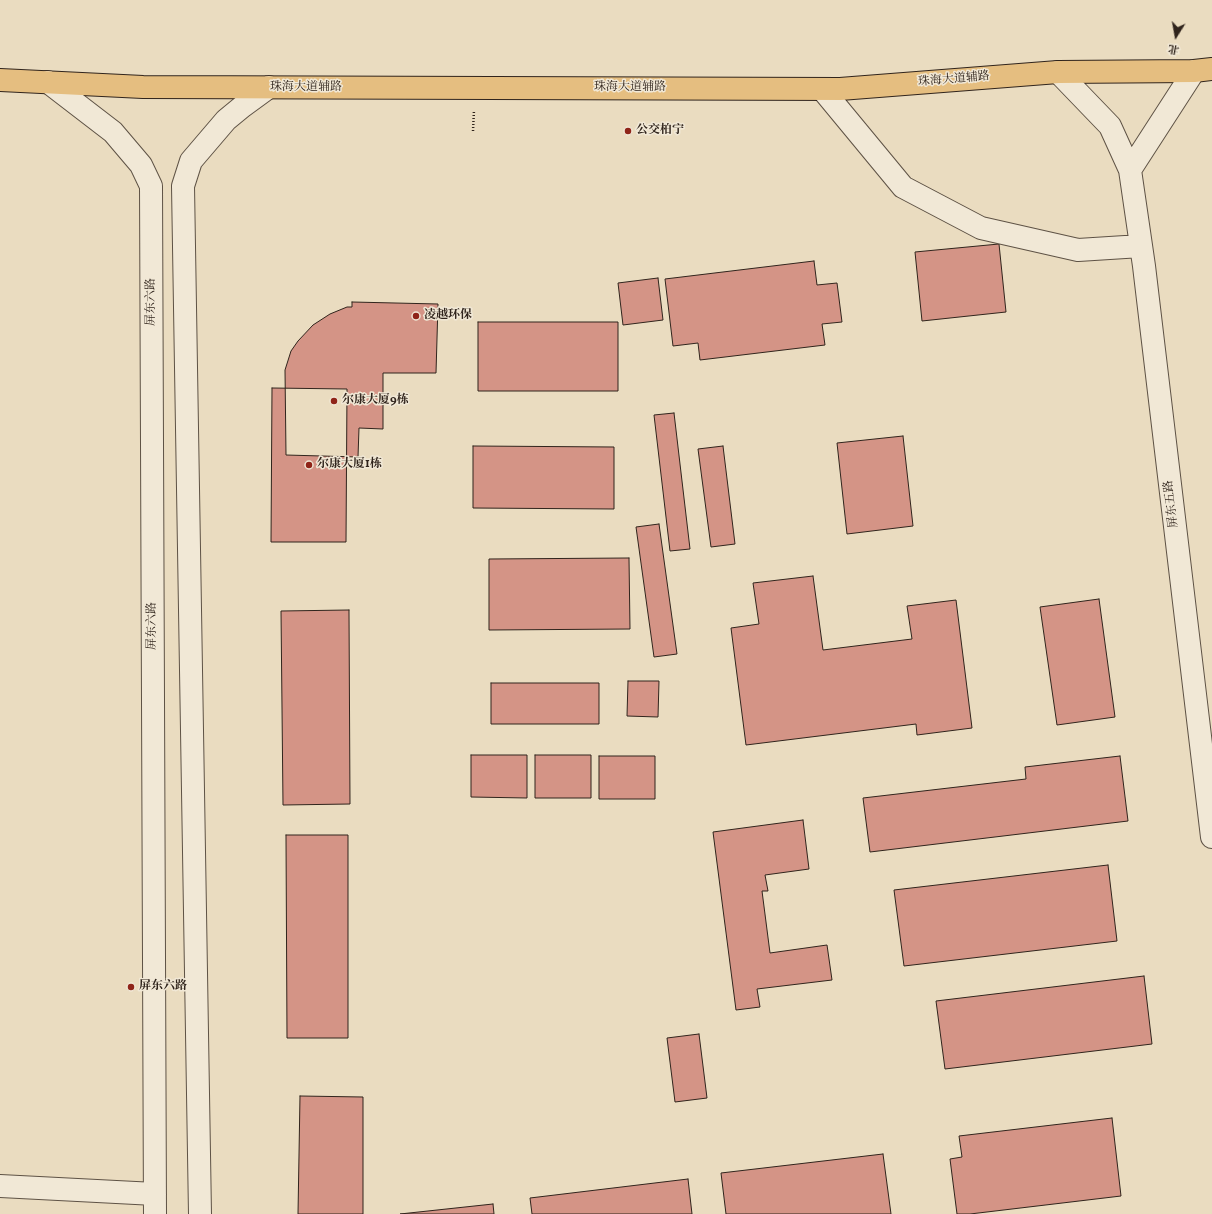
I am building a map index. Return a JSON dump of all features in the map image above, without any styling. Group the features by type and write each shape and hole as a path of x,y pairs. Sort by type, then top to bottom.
{"main road":[{"name":"珠海大道辅路","path":"0,80 143,87 840,89 1058,72 1203,70"}],"street":[{"path":"1130,170 1203,70"},
{"name":"屏东五路","path":"1058,72 1110,126 1130,170 1141,246 1212,837"},
{"name":"屏东六路","path":"48,82 113,132 141,165 151,186 155,1204"},
{"path":"200,1214 183,186 191,161 221,126 243,106 269,88"},
{"path":"822,89 903,187 980,228 1078,250 1141,246"},
{"path":"0,1186 155,1204"}],"building":[{"path":"999,244 1006,312 922,321 915,252"},
{"path":"814,261 817,285 837,283 842,322 822,324 825,345 700,360 698,343 673,346 665,279"},
{"path":"658,278 663,320 623,325 618,283"},
{"name":"尔康大厦9栋","path":"352,302 438,304 436,373 383,373 383,429 359,428 358,457 286,455 285,370 291,351 313,325 330,314 347,307 352,307"},
{"path":"478,322 618,322 618,391 478,391"},
{"name":"尔康大厦1栋","path":"272,388 347,389 346,542 271,542"},
{"path":"674,413 690,549 670,551 654,415"},
{"path":"903,436 913,526 847,534 837,443"},
{"path":"473,446 614,447 614,509 473,508"},
{"path":"723,446 735,544 711,547 698,449"},
{"path":"659,524 677,654 654,657 636,527"},
{"path":"629,558 630,629 489,630 489,559"},
{"path":"813,576 823,650 912,639 907,606 956,600 972,728 917,735 916,724 746,745 731,628 759,624 753,583"},
{"path":"1099,599 1115,717 1057,725 1040,607"},
{"path":"349,610 350,804 283,805 281,611"},
{"path":"628,681 659,681 658,717 627,716"},
{"path":"491,683 599,683 599,724 491,724"},
{"path":"471,755 527,755 527,798 471,797"},
{"path":"535,755 591,755 591,798 535,798"},
{"path":"599,756 655,756 655,799 599,799"},
{"path":"1120,756 1128,821 870,852 863,798 1026,779 1025,767"},
{"path":"803,820 809,869 765,875 768,891 762,891 770,953 827,945 832,980 757,989 760,1007 736,1010 713,832"},
{"path":"286,835 348,835 348,1038 287,1038"},
{"path":"1108,865 1117,941 904,966 894,890"},
{"path":"1144,976 1152,1044 945,1069 936,1001"},
{"path":"699,1034 707,1098 675,1102 667,1038"},
{"path":"300,1096 363,1097 363,1214 298,1214"},
{"path":"1112,1118 1121,1196 970,1214 957,1214 950,1159 962,1157 959,1136"},
{"path":"883,1154 891,1214 726,1214 721,1173"},
{"path":"688,1179 692,1214 532,1214 530,1198"},
{"path":"493,1204 494,1214 400,1214"}],"place":[{"name":"公交柏宁","path":"628,131"},
{"name":"凌越环保","path":"416,316"},
{"name":"尔康大厦9栋","path":"334,401"},
{"name":"尔康大厦1栋","path":"309,465"},
{"name":"屏东六路","path":"131,987"}]}
